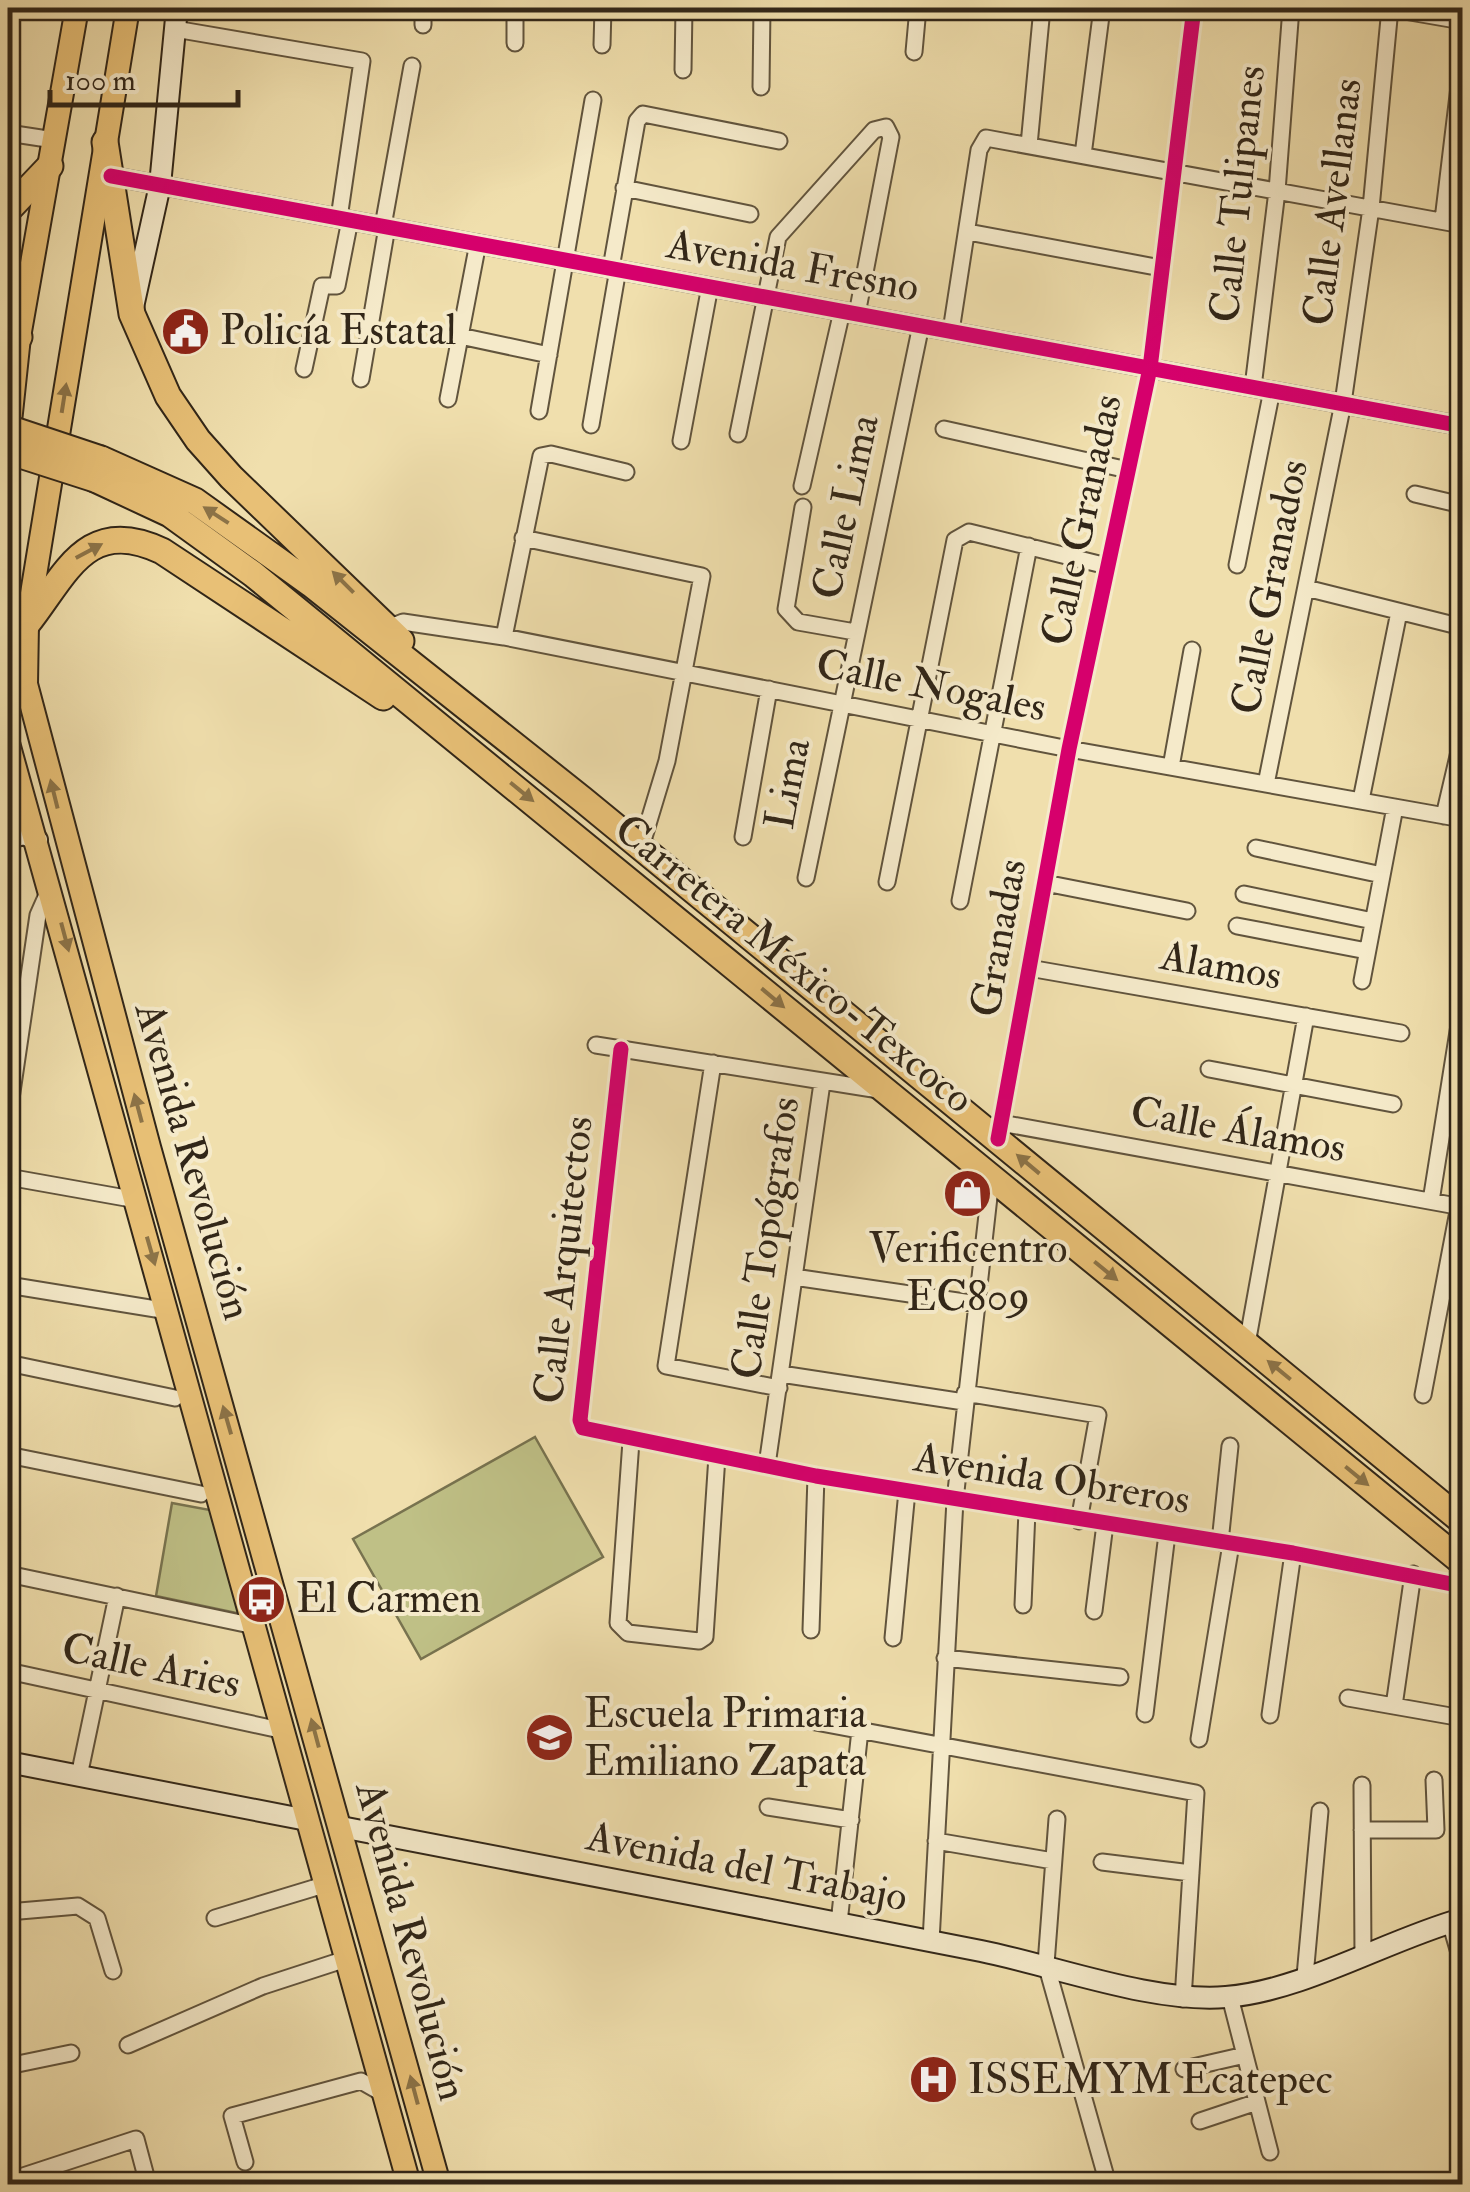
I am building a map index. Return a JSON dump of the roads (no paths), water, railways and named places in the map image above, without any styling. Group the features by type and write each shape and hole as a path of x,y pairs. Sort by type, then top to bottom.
{"highway":[{"path":"105,142 132,314 168,396 198,440 461,701"},
{"path":"8,210 50,166"},
{"path":"93,220 112,187"},
{"path":"8,428 98,469 195,501 245,533 461,701"},
{"path":"8,451 98,469 170,514 446,731"},
{"path":"28,624 66,566 81,553 112,541 136,541 162,551 363,686 446,731"},
{"name":"Carretera México-Texcoco","path":"461,701 999,1131 1462,1522"},
{"name":"Carretera México-Texcoco","path":"446,731 1462,1562"}],"main road":[{"path":"8,441 13,327 50,166 76,8"},
{"name":"Avenida Revolución","path":"128,8 17,691 440,2184"},
{"path":"132,314 160,184 176,8"},
{"name":"Avenida Revolución","path":"11,753 168,1311 250,1626 350,1958 410,2184"},
{"path":"8,838 24,834 37,840"},
{"name":"Avenida del Trabajo","path":"8,1762 306,1820"},
{"name":"Avenida del Trabajo","path":"340,1827 1046,1964 1182,1999 1230,1997 1305,1976 1456,1920"}],"street":[{"path":"423,8 423,25"},
{"path":"514,43 515,8"},
{"path":"602,46 603,8"},
{"path":"683,70 684,8"},
{"path":"761,87 762,8"},
{"path":"914,52 918,8"},
{"path":"1029,145 1042,8"},
{"path":"1082,155 1102,8"},
{"name":"Calle Granadas","path":"1069,750 1150,368 1194,8"},
{"name":"Calle Tulipanes","path":"1253,387 1276,191 1291,8"},
{"path":"1388,8 1421,10 1462,22"},
{"name":"Calle Avellanas","path":"1343,404 1371,208 1388,8"},
{"path":"175,29 362,61 338,286 322,286 304,369"},
{"path":"1443,220 1462,62"},
{"path":"361,379 412,66"},
{"path":"539,411 593,100"},
{"path":"591,425 637,121 643,114 778,142"},
{"path":"738,434 778,237 874,130 886,127 891,138 802,486"},
{"path":"8,133 54,140"},
{"path":"951,331 979,150 986,138 1462,224"},
{"name":"Avenida Fresno","path":"112,187 160,184 1462,426"},
{"path":"624,188 750,214"},
{"path":"968,232 1162,268"},
{"path":"448,399 478,244"},
{"path":"681,441 710,286"},
{"name":"Calle Lima","path":"839,703 921,326"},
{"path":"460,336 549,355"},
{"path":"1237,565 1272,390"},
{"name":"Calle Granados","path":"1266,784 1343,404"},
{"path":"944,428 1128,470"},
{"path":"504,637 541,456 551,454 626,472"},
{"path":"1416,494 1462,505"},
{"path":"803,506 786,608 798,622 855,632"},
{"path":"888,882 954,540 960,534 1108,566"},
{"path":"523,538 702,576 667,761 641,847"},
{"path":"960,900 1029,546"},
{"path":"1306,588 1462,627"},
{"path":"1361,800 1399,612"},
{"name":"Calle Nogales","path":"388,628 403,622 504,637 1069,750 1462,819"},
{"path":"1171,767 1192,650"},
{"path":"744,837 769,689"},
{"name":"Lima","path":"806,878 839,703"},
{"path":"1444,816 1462,739"},
{"name":"Granadas","path":"999,1131 1069,750"},
{"path":"8,800 11,753"},
{"path":"1362,982 1395,807"},
{"path":"1256,848 1382,875"},
{"path":"1045,883 1187,911"},
{"path":"8,1119 38,916 51,885"},
{"path":"1244,894 1373,921"},
{"path":"1237,926 1368,951"},
{"name":"Alamos","path":"1029,968 1401,1033"},
{"path":"1247,1344 1306,1016"},
{"path":"1430,1201 1460,1020"},
{"path":"596,1045 822,1082"},
{"name":"Calle Arquitectos","path":"621,1049 580,1420 590,1432 631,1441"},
{"path":"713,1063 666,1366 1098,1415 1079,1520"},
{"path":"1209,1069 1393,1104"},
{"name":"Calle Topógrafos","path":"767,1465 822,1082 884,1091"},
{"name":"Calle Álamos","path":"999,1131 1278,1172 1461,1206"},
{"path":"8,1176 137,1200"},
{"path":"931,1942 955,1500 991,1180"},
{"path":"1423,1395 1461,1206"},
{"path":"794,1277 978,1304"},
{"path":"8,1286 168,1311"},
{"path":"8,1363 175,1398"},
{"path":"631,1441 618,1622 628,1633 699,1640 705,1637 717,1456"},
{"name":"Avenida Obreros","path":"631,1441 955,1500 1413,1574 1462,1586"},
{"path":"1200,1738 1226,1543 1230,1446"},
{"path":"8,1455 202,1494"},
{"path":"811,1630 816,1476"},
{"path":"893,1638 907,1491"},
{"path":"1024,1605 1028,1512"},
{"path":"1094,1612 1105,1524"},
{"path":"1145,1714 1167,1534"},
{"path":"1270,1715 1293,1554"},
{"path":"8,1574 250,1626"},
{"path":"1394,1706 1413,1574"},
{"path":"79,1776 116,1596"},
{"path":"944,1658 1120,1677"},
{"name":"Calle Aries","path":"8,1670 280,1730"},
{"path":"1348,1698 1462,1718"},
{"path":"778,1714 1196,1793 1182,1999"},
{"path":"839,1923 860,1730"},
{"path":"1362,1830 1436,1830 1434,1780"},
{"path":"1362,1785 1362,1958"},
{"path":"768,1807 850,1820"},
{"path":"1305,1976 1320,1811"},
{"name":"Avenida del Trabajo","path":"306,1820 340,1827"},
{"path":"1057,1820 1046,1964 1108,2184"},
{"path":"936,1842 1052,1861"},
{"path":"1102,1862 1191,1873"},
{"path":"214,1918 327,1884"},
{"path":"8,1912 78,1906 98,1918 113,1971"},
{"path":"1456,1920 1462,1962"},
{"path":"128,2045 263,1986 350,1958"},
{"path":"1230,1997 1270,2152"},
{"path":"361,2081 371,2046"},
{"path":"8,2066 71,2053"},
{"path":"1184,2068 1245,2055"},
{"path":"245,2162 232,2116 361,2081 379,2088 386,2099"},
{"path":"1200,2121 1257,2102"},
{"path":"8,2180 136,2140 148,2184"}],"place":[{"name":"Policía Estatal","path":"185,331"},
{"name":"Verificentro EC809","path":"968,1193"},
{"name":"El Carmen","path":"261,1599"},
{"name":"Escuela Primaria Emiliano Zapata","path":"549,1738"},
{"name":"ISSEMYM Ecatepec","path":"933,2080"}]}
